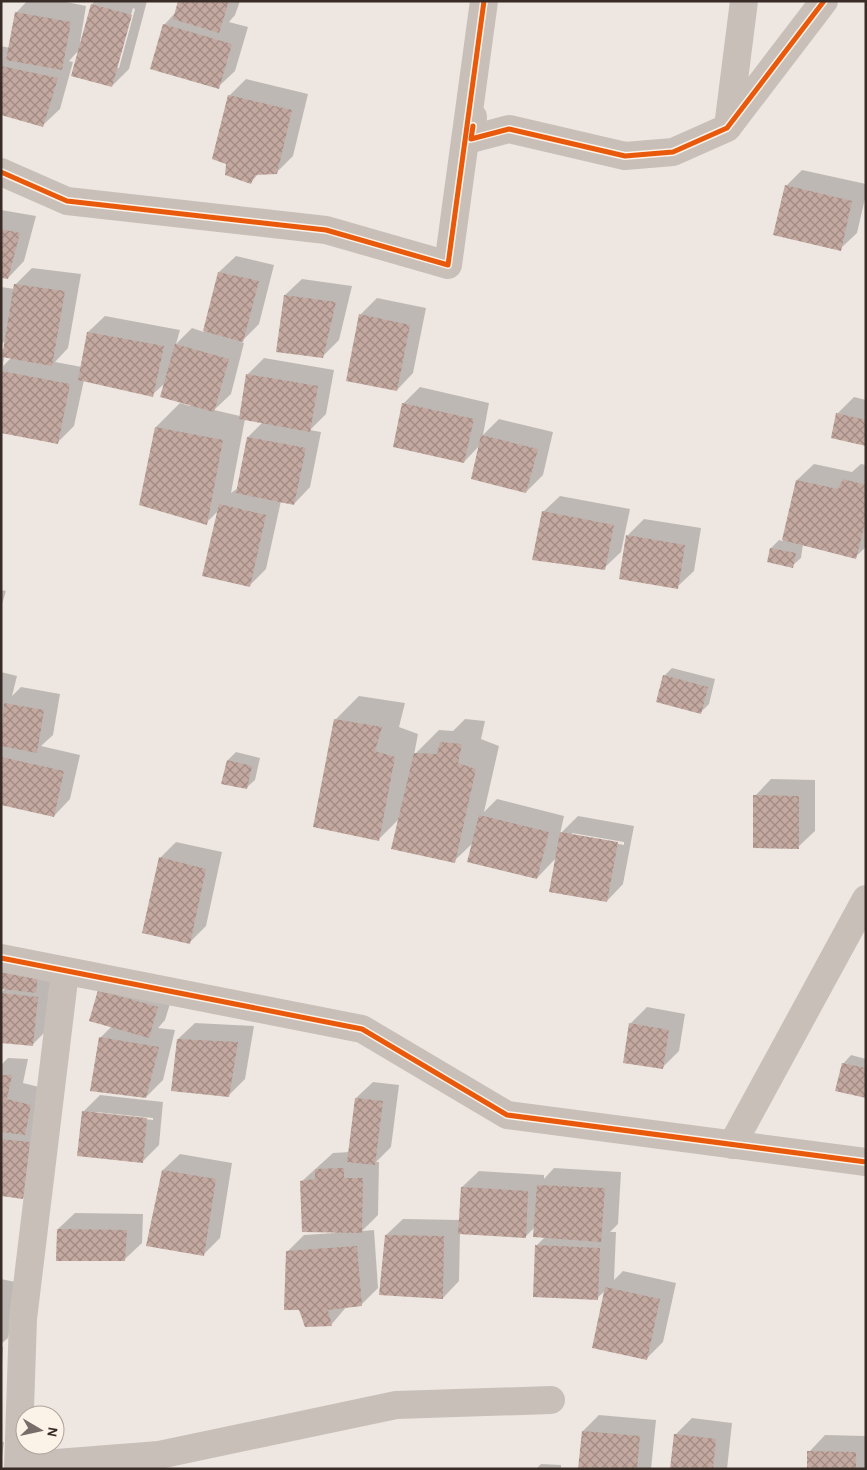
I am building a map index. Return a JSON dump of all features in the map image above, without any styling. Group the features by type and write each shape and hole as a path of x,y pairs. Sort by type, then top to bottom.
{"street":[{"path":"485,1 471,139 509,129 625,156 673,152 728,128 824,1"},
{"path":"1,172 67,201 326,230 448,265 485,1"},
{"path":"728,128 744,1"},
{"path":"732,1145 866,899"},
{"path":"1,958 362,1029 507,1116 866,1162"},
{"path":"65,972 23,1319 18,1467 159,1455 396,1405 551,1400"}],"building":[{"path":"178,1 229,1 219,33 173,19"},
{"path":"91,4 132,15 112,87 71,76"},
{"path":"15,12 71,22 62,70 6,60"},
{"path":"163,24 232,44 219,89 150,69"},
{"path":"1,66 58,78 43,127 1,115"},
{"path":"228,95 292,110 277,174 255,175 251,184 225,175 226,164 212,159"},
{"path":"785,185 852,201 841,251 773,235"},
{"path":"1,229 20,233 8,279 1,278"},
{"path":"218,272 259,281 243,342 203,331"},
{"path":"14,284 65,291 52,366 2,357"},
{"path":"284,295 336,302 323,358 276,352"},
{"path":"359,314 410,325 397,391 346,381"},
{"path":"87,332 164,346 153,397 78,380"},
{"path":"175,344 229,359 214,412 160,397"},
{"path":"1,371 70,384 58,444 1,433"},
{"path":"246,374 318,386 310,432 239,419"},
{"path":"402,403 474,419 464,463 393,447"},
{"path":"836,413 866,420 866,446 831,438"},
{"path":"155,427 223,440 207,525 139,505"},
{"path":"481,435 538,449 526,493 471,479"},
{"path":"247,437 306,448 294,505 236,493"},
{"path":"843,479 866,485 866,519 856,559 782,540 796,480 838,489"},
{"path":"219,504 266,515 250,587 202,576"},
{"path":"542,511 614,525 605,570 532,560"},
{"path":"626,535 685,545 678,589 619,579"},
{"path":"770,548 796,553 793,568 767,562"},
{"path":"663,675 708,687 701,714 656,702"},
{"path":"4,703 44,710 37,753 1,746"},
{"path":"334,719 382,727 375,751 395,757 379,841 313,827"},
{"path":"440,742 462,744 458,763 476,769 455,863 391,849 414,753 437,754"},
{"path":"1,757 64,771 54,817 1,805"},
{"path":"227,760 252,766 247,789 221,784"},
{"path":"753,795 799,796 799,849 753,848"},
{"path":"479,815 549,832 537,879 467,862"},
{"path":"560,832 618,842 607,902 549,892"},
{"path":"159,857 206,869 190,944 142,933"},
{"path":"1,969 38,973 36,993 1,989"},
{"path":"98,990 158,1007 149,1038 89,1021"},
{"path":"1,993 38,997 33,1046 1,1043"},
{"path":"629,1023 669,1030 663,1069 623,1063"},
{"path":"99,1037 159,1047 146,1098 90,1091"},
{"path":"177,1039 238,1042 229,1097 171,1091"},
{"path":"842,1063 866,1068 866,1098 835,1091"},
{"path":"1,1075 12,1075 7,1099 31,1105 25,1135 1,1132"},
{"path":"355,1098 383,1101 375,1165 347,1162"},
{"path":"82,1111 147,1118 143,1163 77,1156"},
{"path":"1,1139 30,1142 23,1199 1,1196"},
{"path":"344,1168 344,1178 363,1178 362,1233 302,1232 300,1181 315,1179 315,1169"},
{"path":"162,1170 216,1179 204,1256 146,1246"},
{"path":"537,1185 605,1188 601,1242 533,1237"},
{"path":"461,1187 528,1191 526,1238 458,1234"},
{"path":"57,1229 127,1230 125,1261 56,1261"},
{"path":"385,1235 444,1236 443,1299 379,1295"},
{"path":"535,1245 600,1248 598,1300 533,1297"},
{"path":"357,1246 362,1306 328,1310 332,1326 305,1327 299,1310 284,1310 286,1251"},
{"path":"605,1287 660,1299 647,1360 592,1348"},
{"path":"582,1431 640,1436 637,1469 578,1469"},
{"path":"674,1434 716,1439 713,1469 670,1469"},
{"path":"807,1451 856,1452 856,1469 807,1469"}],"cycle path":[{"path":"1,172 67,201 326,230 448,265 484,1"},
{"path":"473,126 471,139 509,129 625,156 673,152 727,128 824,1"},
{"path":"1,958 362,1029 507,1115 866,1162"}]}
